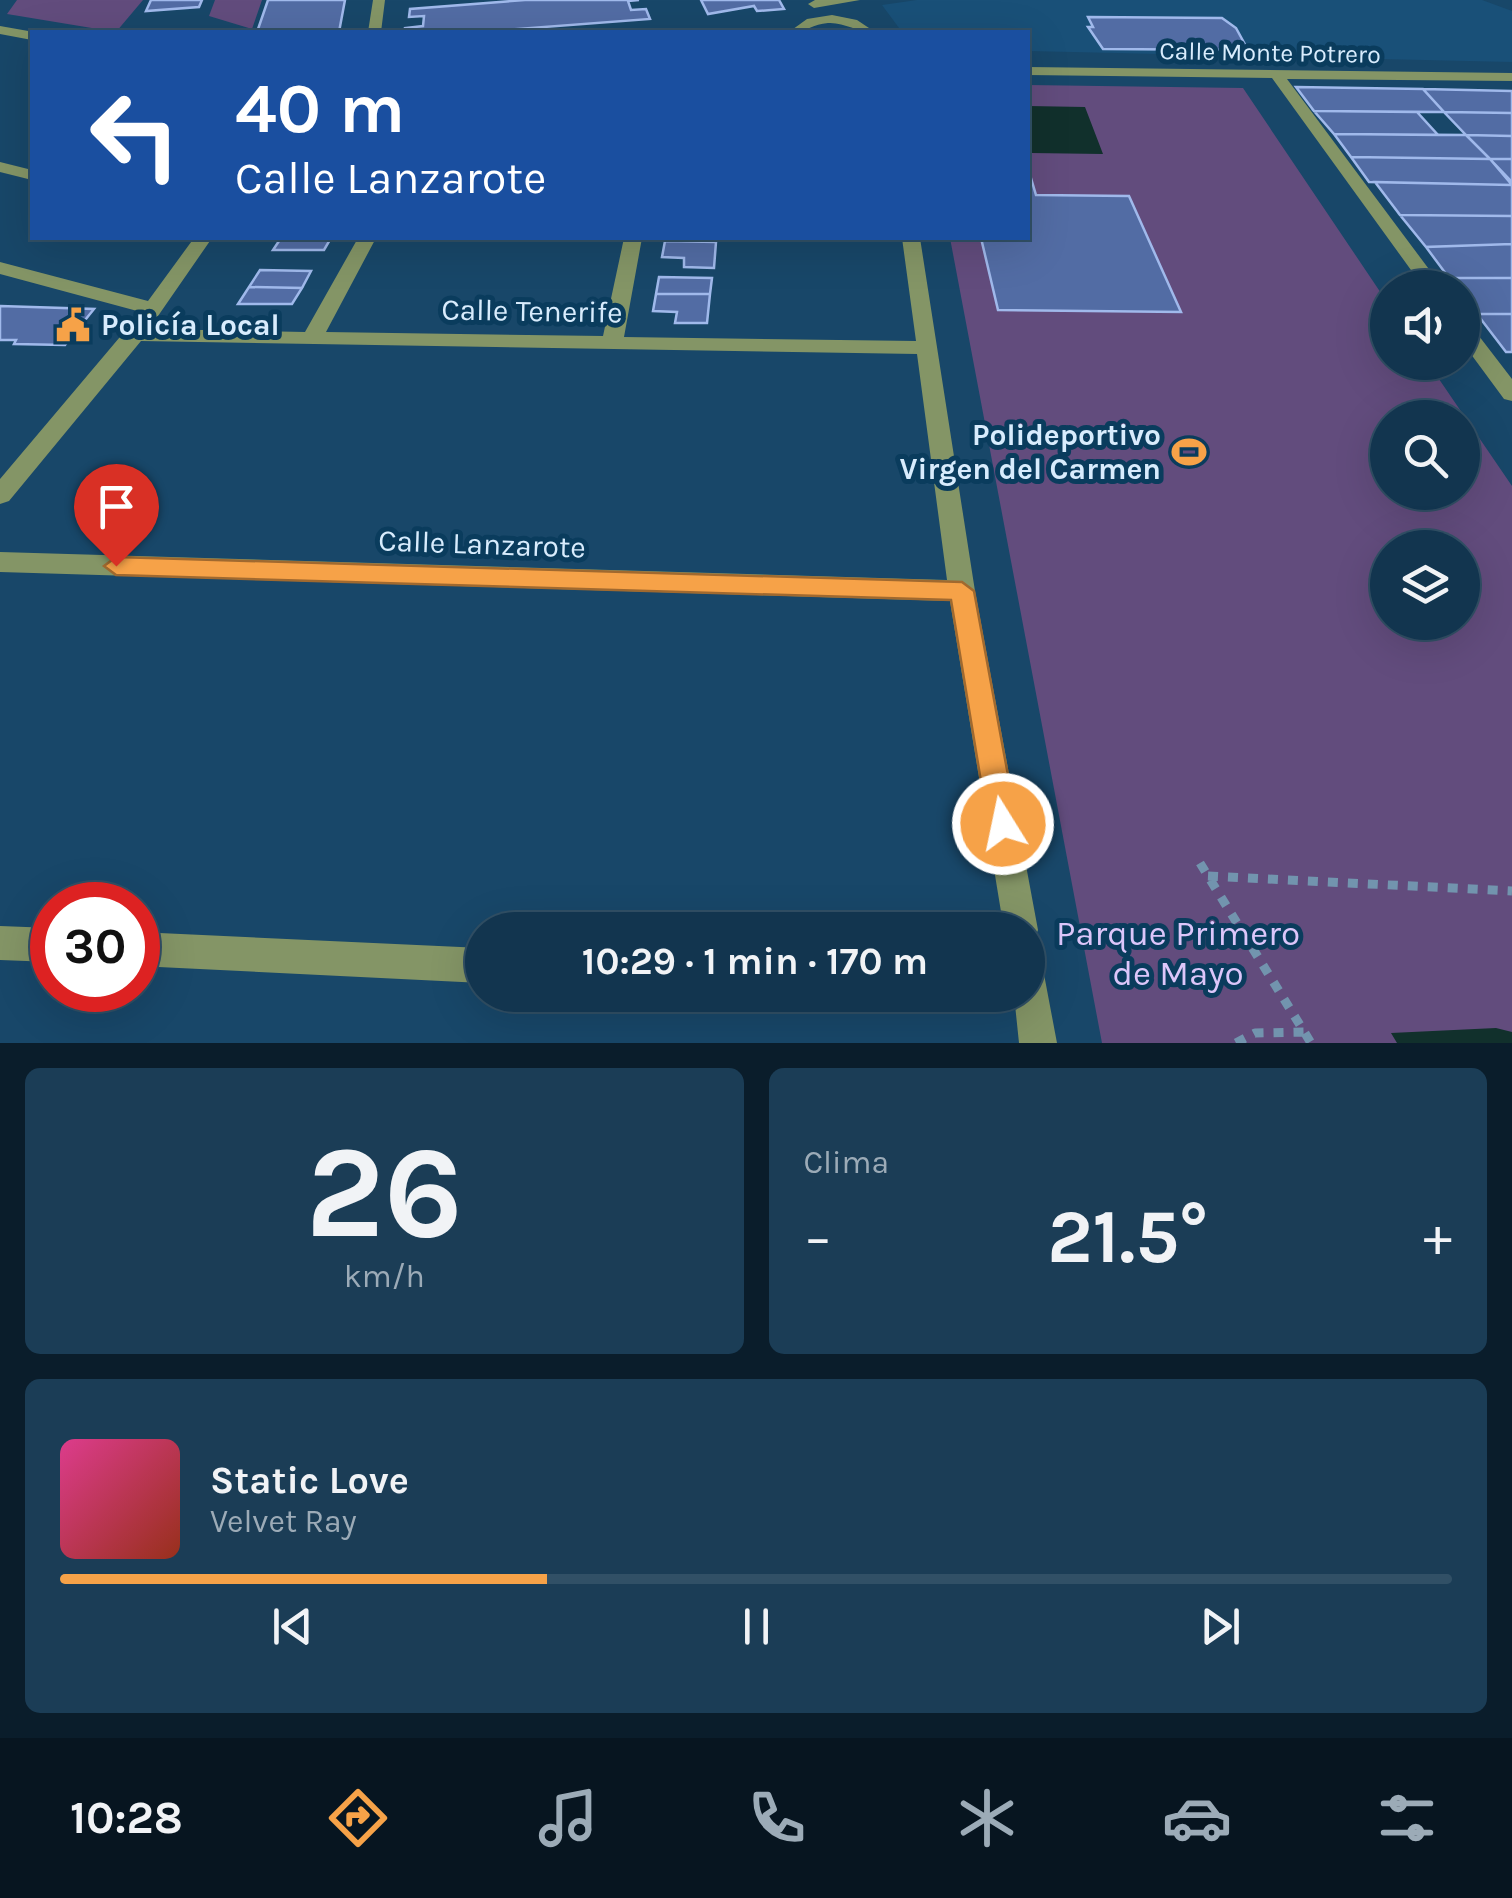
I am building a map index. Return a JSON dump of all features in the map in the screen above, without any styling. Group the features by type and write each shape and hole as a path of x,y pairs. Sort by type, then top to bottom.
{"street":[{"path":"375,30 380,0"},
{"path":"812,2 854,0"},
{"path":"812,2 824,20"},
{"path":"798,30 806,23 824,20 854,22 865,30"},
{"path":"0,30 30,36"},
{"name":"Calle Monte Potrero","path":"1030,71 1512,77"},
{"path":"1278,75 1421,270"},
{"path":"0,167 30,174"},
{"path":"0,495 136,336 202,240"},
{"path":"312,338 366,240"},
{"path":"612,343 633,240"},
{"path":"911,240 962,591 1018,912"},
{"path":"0,268 154,308"},
{"name":"Calle Tenerife","path":"136,336 928,348"},
{"path":"1480,351 1512,394"},
{"name":"Calle Lanzarote","path":"0,562 962,591"},
{"path":"0,943 30,945"},
{"path":"160,951 465,965"},
{"path":"1033,1012 1038,1043"}],"path":[{"path":"1200,863 1311,1043"},
{"path":"1208,876 1512,891"},
{"path":"1236,1043 1255,1033 1305,1032"}],"shaded area":[{"path":"917,0 1482,0 1512,11 1512,62 1030,51 1030,30 901,30 882,5"},
{"path":"1030,106 1085,107 1103,154 1031,153"},
{"path":"1496,1028 1512,1032 1512,1043 1397,1043 1391,1033"}],"green space":[{"path":"17,0 143,0 118,30 7,14"},
{"path":"215,0 262,0 252,29 209,16"},
{"name":"Polideportivo Virgen del Carmen","path":"1030,85 1243,88 1370,277 1370,380 1440,380 1453,400 1370,400 1370,510 1480,510 1480,439 1512,486 1512,1043 1102,1043 950,240 1030,240"}],"building":[{"path":"151,0 202,0 199,7 146,11"},
{"path":"268,0 345,0 339,30 258,30"},
{"path":"525,0 639,0 628,1 631,10 646,9 650,19 506,30 405,30 423,26 424,16 409,17 410,9"},
{"path":"701,0 779,0 784,9 757,11 754,6 708,14"},
{"path":"1088,17 1222,18 1236,28 1248,50 1103,49 1088,27 1093,27"},
{"path":"1296,87 1423,89 1444,112 1314,111"},
{"path":"1423,89 1512,91 1512,113 1444,112"},
{"path":"1314,111 1417,112 1438,135 1334,134"},
{"path":"1444,112 1512,113 1512,136 1466,135"},
{"path":"1334,134 1466,135 1490,159 1351,157"},
{"path":"1466,135 1512,136 1512,159 1490,159"},
{"path":"1351,157 1490,159 1512,185 1369,182"},
{"path":"1490,159 1512,159 1512,182"},
{"path":"1030,175 1036,195 1129,196 1181,312 998,310 981,240 1030,240"},
{"path":"1375,182 1512,185 1512,216 1400,215"},
{"path":"1400,215 1512,216 1512,244 1426,247"},
{"path":"280,240 330,240 324,250 273,250"},
{"path":"665,241 716,242 714,268 684,267 684,258 662,257"},
{"path":"1512,244 1512,278 1480,278 1480,270 1443,270 1426,247"},
{"path":"260,270 311,271 302,288 249,287"},
{"path":"659,277 712,278 710,294 656,294"},
{"path":"1480,278 1512,278 1512,314 1480,314"},
{"path":"249,287 302,288 292,304 238,304"},
{"path":"656,294 710,294 707,323 675,323 677,312 653,311"},
{"path":"0,306 94,309 65,345 14,344 16,340 0,340"},
{"path":"1480,314 1512,314 1512,352 1506,352"}],"place":[{"name":"Policía Local","path":"73,325"},
{"name":"Polideportivo Virgen del Carmen","path":"1189,452"}],"route":[{"path":"116,566 962,591 1003,824"}],"park label":[{"name":"Parque Primero de Mayo","path":"1178,953"}]}
